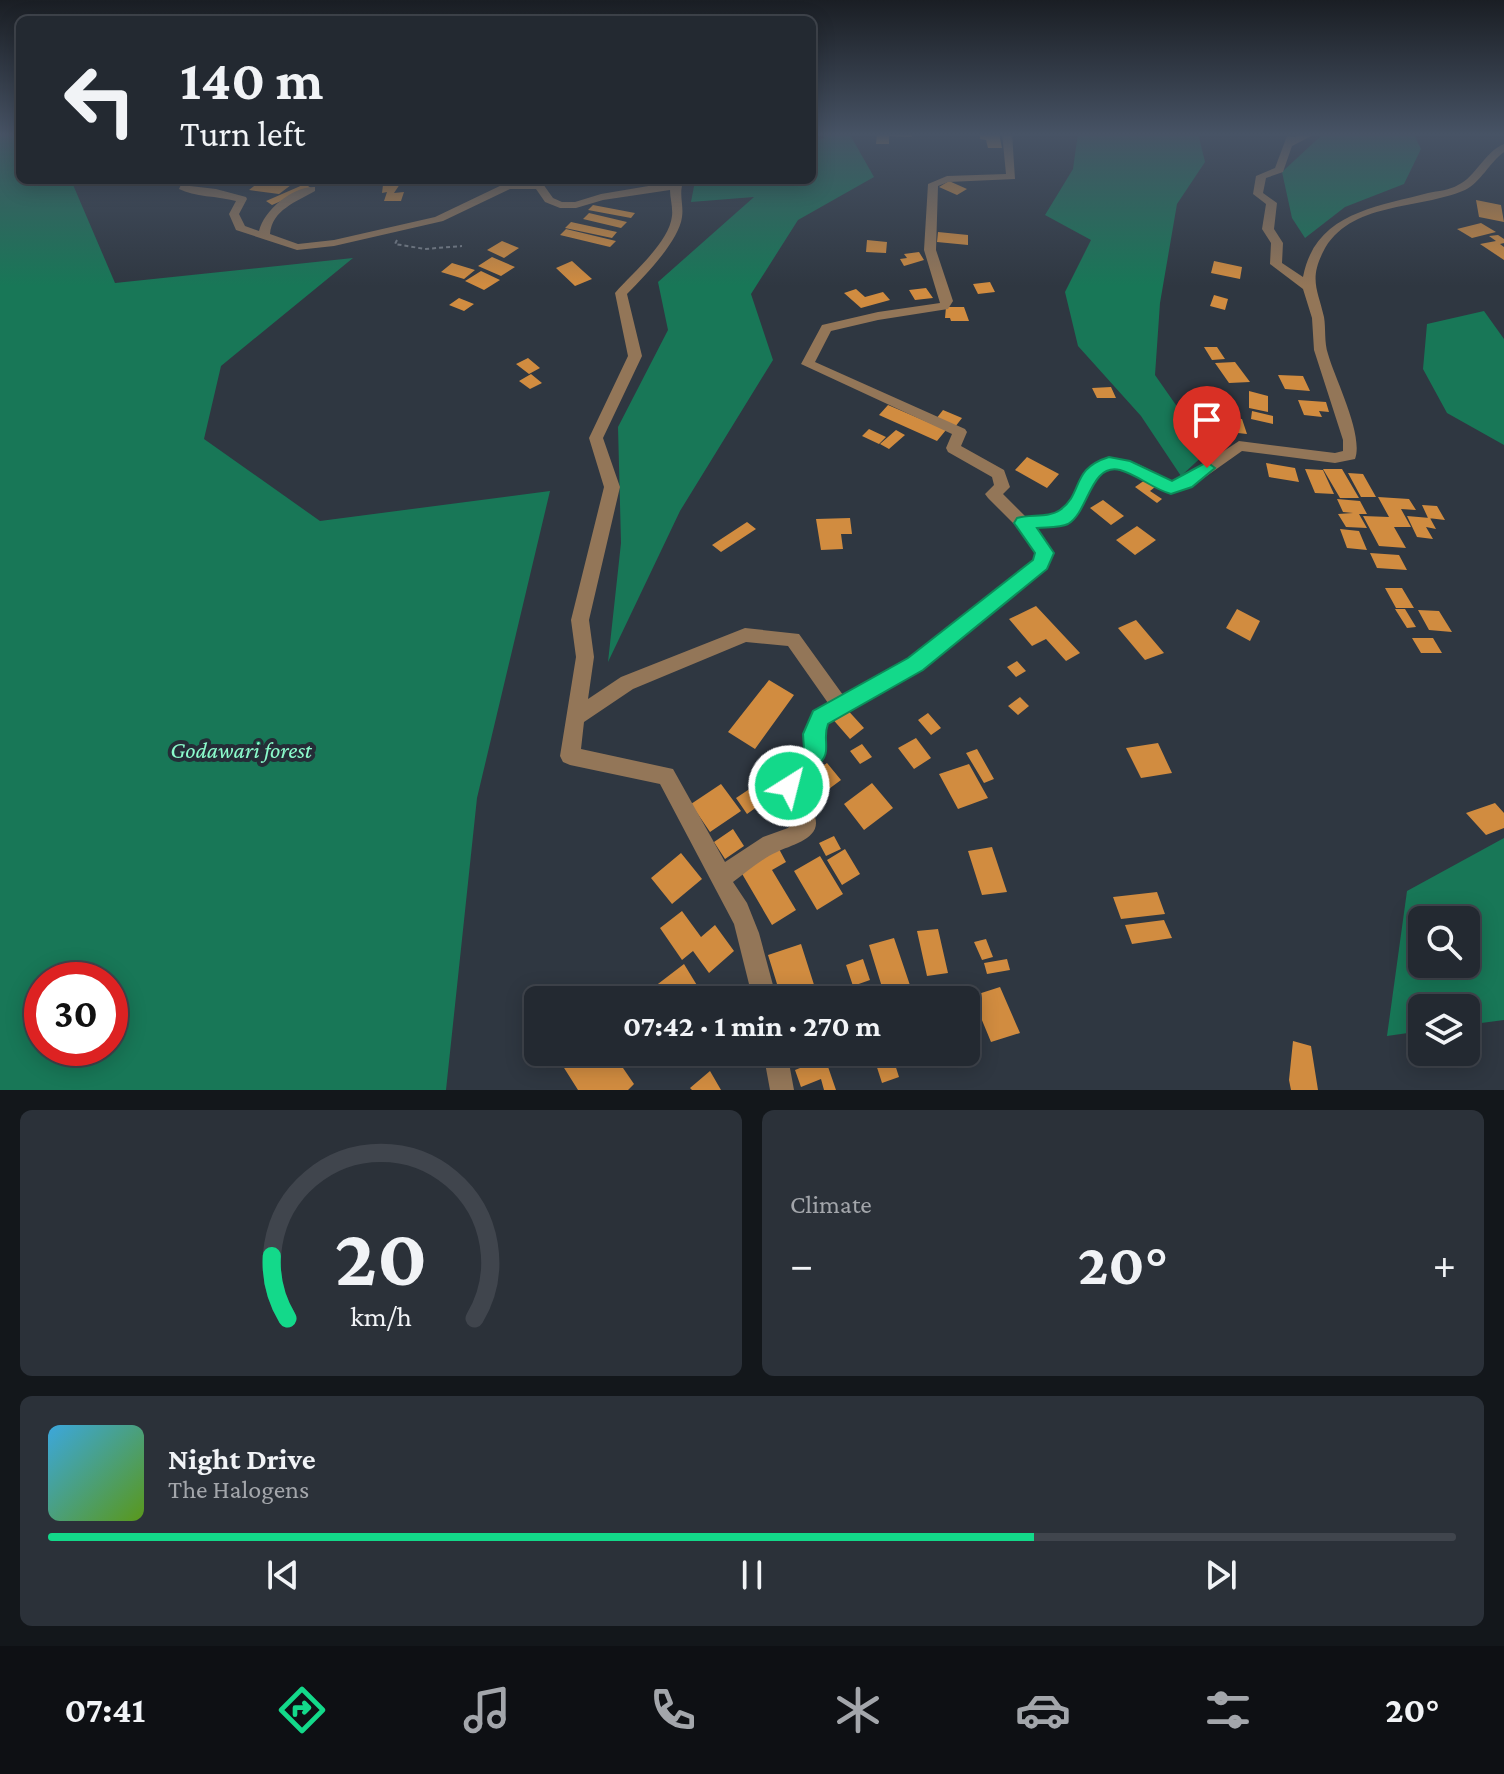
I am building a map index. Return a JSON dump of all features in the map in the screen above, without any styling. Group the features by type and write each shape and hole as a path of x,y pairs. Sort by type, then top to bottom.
{"street":[{"path":"186,184 184,189 216,192 242,199 234,214 240,228 297,247 334,243 439,219 508,186 539,186 549,200 560,205 576,205 601,197 672,184"},
{"path":"677,184 677,219 641,276 621,293 635,356 596,438 612,487 580,620 585,657 570,756 666,776 722,877 722,888 739,909 762,986"},
{"path":"722,877 770,844 794,836 807,823 803,805 789,786 787,775 815,753 813,734 820,717 916,664 1041,564 1045,553 1023,523 993,494 1002,487 999,474 953,448 960,432 808,364 826,328 944,306 947,301 930,250 933,184"},
{"path":"1260,184 1258,194 1272,203 1268,229 1277,243 1276,264 1309,287"},
{"path":"1023,523 1062,519 1072,509 1093,471 1109,463 1124,465 1171,488 1186,483 1239,446 1335,458 1350,455 1350,440 1320,350 1318,318 1309,287 1309,274 1319,249 1339,226 1355,216 1442,196 1467,184"},
{"path":"264,237 263,230 271,213 311,189"},
{"path":"577,717 627,683 745,635 793,639 840,705"},
{"path":"778,1066 782,1090"}],"path":[{"path":"403,227 395,244 425,249 462,246"}],"green space":[{"name":"Godawari forest","path":"0,184 73,184 115,283 353,258 221,366 204,439 320,521 550,491 477,798 446,1090 0,1090"},
{"path":"694,184 862,184 798,220 751,294 773,360 680,511 608,662 621,543 618,427 668,330 658,282 754,197 691,202"},
{"path":"1064,184 1190,184 1177,204 1160,303 1155,375 1208,451 1181,476 1141,416 1078,346 1065,292 1091,240 1045,215"},
{"path":"1285,184 1404,184 1345,207 1305,238 1292,218"},
{"path":"1484,311 1504,339 1504,445 1447,413 1423,369 1427,324"},
{"path":"1504,838 1504,1020 1480,1023 1480,994 1408,994 1408,1033 1387,1036 1407,891"}],"building":[{"path":"257,184 291,185 279,194 249,190"},
{"path":"305,184 311,188 272,205 266,201"},
{"path":"400,184 394,193 404,192 401,201 384,201 387,192 382,193 383,185"},
{"path":"955,184 967,189 957,195 939,187"},
{"path":"1476,200 1501,205 1504,222 1479,217"},
{"path":"593,205 635,213 631,218 588,210"},
{"path":"589,213 627,222 621,228 583,219"},
{"path":"571,222 617,232 612,238 565,228"},
{"path":"1481,223 1496,232 1472,238 1457,229"},
{"path":"566,229 616,241 610,247 560,235"},
{"path":"938,232 968,235 968,245 937,242"},
{"path":"1498,235 1504,239 1504,243 1500,244 1504,247 1504,260 1480,244 1496,241 1489,236"},
{"path":"867,240 887,242 886,253 866,252"},
{"path":"502,241 519,248 504,258 487,250"},
{"path":"919,252 924,260 904,266 900,259 907,258 904,254"},
{"path":"492,257 515,267 501,276 478,266"},
{"path":"572,261 592,279 575,286 556,268"},
{"path":"1214,261 1242,267 1240,279 1211,273"},
{"path":"452,263 475,270 464,279 441,272"},
{"path":"481,271 500,280 484,290 465,281"},
{"path":"990,282 995,292 978,294 973,284"},
{"path":"926,288 933,298 915,300 909,290"},
{"path":"856,289 865,297 883,292 890,300 861,308 844,293"},
{"path":"1214,295 1228,299 1225,310 1210,306"},
{"path":"459,298 474,304 464,311 449,305"},
{"path":"946,307 964,307 969,321 945,318"},
{"path":"1204,347 1217,347 1225,359 1212,360"},
{"path":"528,358 540,368 529,374 516,364"},
{"path":"1235,362 1250,382 1229,383 1215,363"},
{"path":"531,374 542,383 530,389 519,381"},
{"path":"1278,375 1303,376 1310,391 1285,389"},
{"path":"1111,387 1116,398 1097,398 1092,388"},
{"path":"1249,391 1268,396 1268,412 1249,408"},
{"path":"1298,400 1326,402 1329,412 1319,411 1322,417 1304,415"},
{"path":"888,405 946,430 937,441 879,415"},
{"path":"943,410 962,418 955,427 936,419"},
{"path":"1252,411 1273,416 1273,424 1251,419"},
{"path":"1224,417 1242,419 1247,434 1229,432"},
{"path":"869,429 886,437 879,444 862,436"},
{"path":"896,430 905,435 889,449 880,444"},
{"path":"1027,457 1059,474 1047,488 1015,470"},
{"path":"1266,463 1295,468 1299,482 1269,477"},
{"path":"1305,469 1323,470 1334,494 1315,493"},
{"path":"1323,469 1342,469 1359,498 1340,498"},
{"path":"1348,473 1363,474 1376,497 1361,497"},
{"path":"1145,480 1155,487 1150,491 1162,499 1157,503 1135,487"},
{"path":"1378,497 1409,499 1416,510 1401,509 1411,527 1394,527 1406,548 1379,546 1363,516 1389,517"},
{"path":"1337,499 1360,501 1367,514 1359,514 1367,528 1346,527 1338,514 1353,513 1343,512"},
{"path":"1103,500 1124,516 1111,525 1090,508"},
{"path":"1422,505 1437,506 1445,520 1428,518"},
{"path":"1407,516 1430,518 1436,529 1426,527 1433,539 1417,537"},
{"path":"850,518 852,534 841,534 843,549 821,550 816,519"},
{"path":"747,522 756,529 721,552 712,545"},
{"path":"1137,526 1156,540 1135,555 1116,540"},
{"path":"1340,529 1359,531 1367,550 1347,548"},
{"path":"1370,553 1399,555 1407,570 1377,568"},
{"path":"1385,588 1402,588 1414,608 1396,608"},
{"path":"1036,606 1080,653 1066,661 1046,639 1032,646 1009,619"},
{"path":"1237,609 1260,621 1250,641 1226,628"},
{"path":"1395,609 1405,609 1416,627 1407,628"},
{"path":"1418,610 1439,611 1452,632 1429,630"},
{"path":"1136,620 1164,653 1145,660 1118,628"},
{"path":"1412,638 1433,638 1442,653 1421,653"},
{"path":"1017,661 1026,671 1016,677 1007,667"},
{"path":"769,680 794,695 755,749 728,732"},
{"path":"1020,697 1029,706 1018,715 1008,706"},
{"path":"844,706 864,728 850,739 830,716"},
{"path":"928,713 941,728 931,735 918,720"},
{"path":"916,738 931,758 914,769 898,748"},
{"path":"1158,743 1172,773 1141,778 1126,748"},
{"path":"862,744 872,757 860,764 850,751"},
{"path":"977,749 994,779 984,783 966,753"},
{"path":"827,763 841,780 814,800 800,782"},
{"path":"969,764 988,798 958,809 939,774"},
{"path":"872,783 893,808 864,830 844,804"},
{"path":"721,784 741,811 710,832 691,804"},
{"path":"754,786 765,801 747,814 736,798"},
{"path":"1495,803 1504,813 1504,828 1486,835 1466,813"},
{"path":"733,829 744,846 725,859 714,842"},
{"path":"834,836 841,849 826,856 819,843"},
{"path":"992,847 1007,892 982,895 968,851"},
{"path":"779,849 786,862 772,870 796,910 772,925 741,872"},
{"path":"845,849 860,874 842,885 827,860"},
{"path":"681,853 702,879 672,904 651,878"},
{"path":"820,856 843,894 817,910 794,871"},
{"path":"1157,892 1165,914 1121,919 1113,897"},
{"path":"682,911 701,937 715,925 734,951 709,973 693,951 682,960 660,928"},
{"path":"1164,920 1172,938 1132,944 1125,925"},
{"path":"938,929 948,973 927,976 917,931"},
{"path":"894,938 910,986 882,986 869,945"},
{"path":"986,939 993,957 982,960 974,942"},
{"path":"801,944 814,986 778,986 768,955"},
{"path":"863,959 870,980 853,986 846,965"},
{"path":"1007,959 1010,970 987,974 984,963"},
{"path":"684,964 697,986 655,986"},
{"path":"1000,987 1020,1033 991,1042 980,1015 980,993"},
{"path":"1293,1041 1311,1046 1318,1090 1291,1090 1289,1080"},
{"path":"563,1066 622,1066 634,1084 628,1090 578,1090"},
{"path":"805,1066 828,1066 836,1090 824,1090 821,1079 801,1087 795,1070"},
{"path":"877,1066 895,1066 899,1077 882,1083"},
{"path":"710,1071 721,1090 690,1088"}],"route":[{"path":"789,786 787,775 815,753 813,734 820,717 916,664 1041,564 1045,553 1023,523 1062,519 1072,509 1093,471 1109,463 1124,465 1171,488 1186,483 1207,468"}]}
